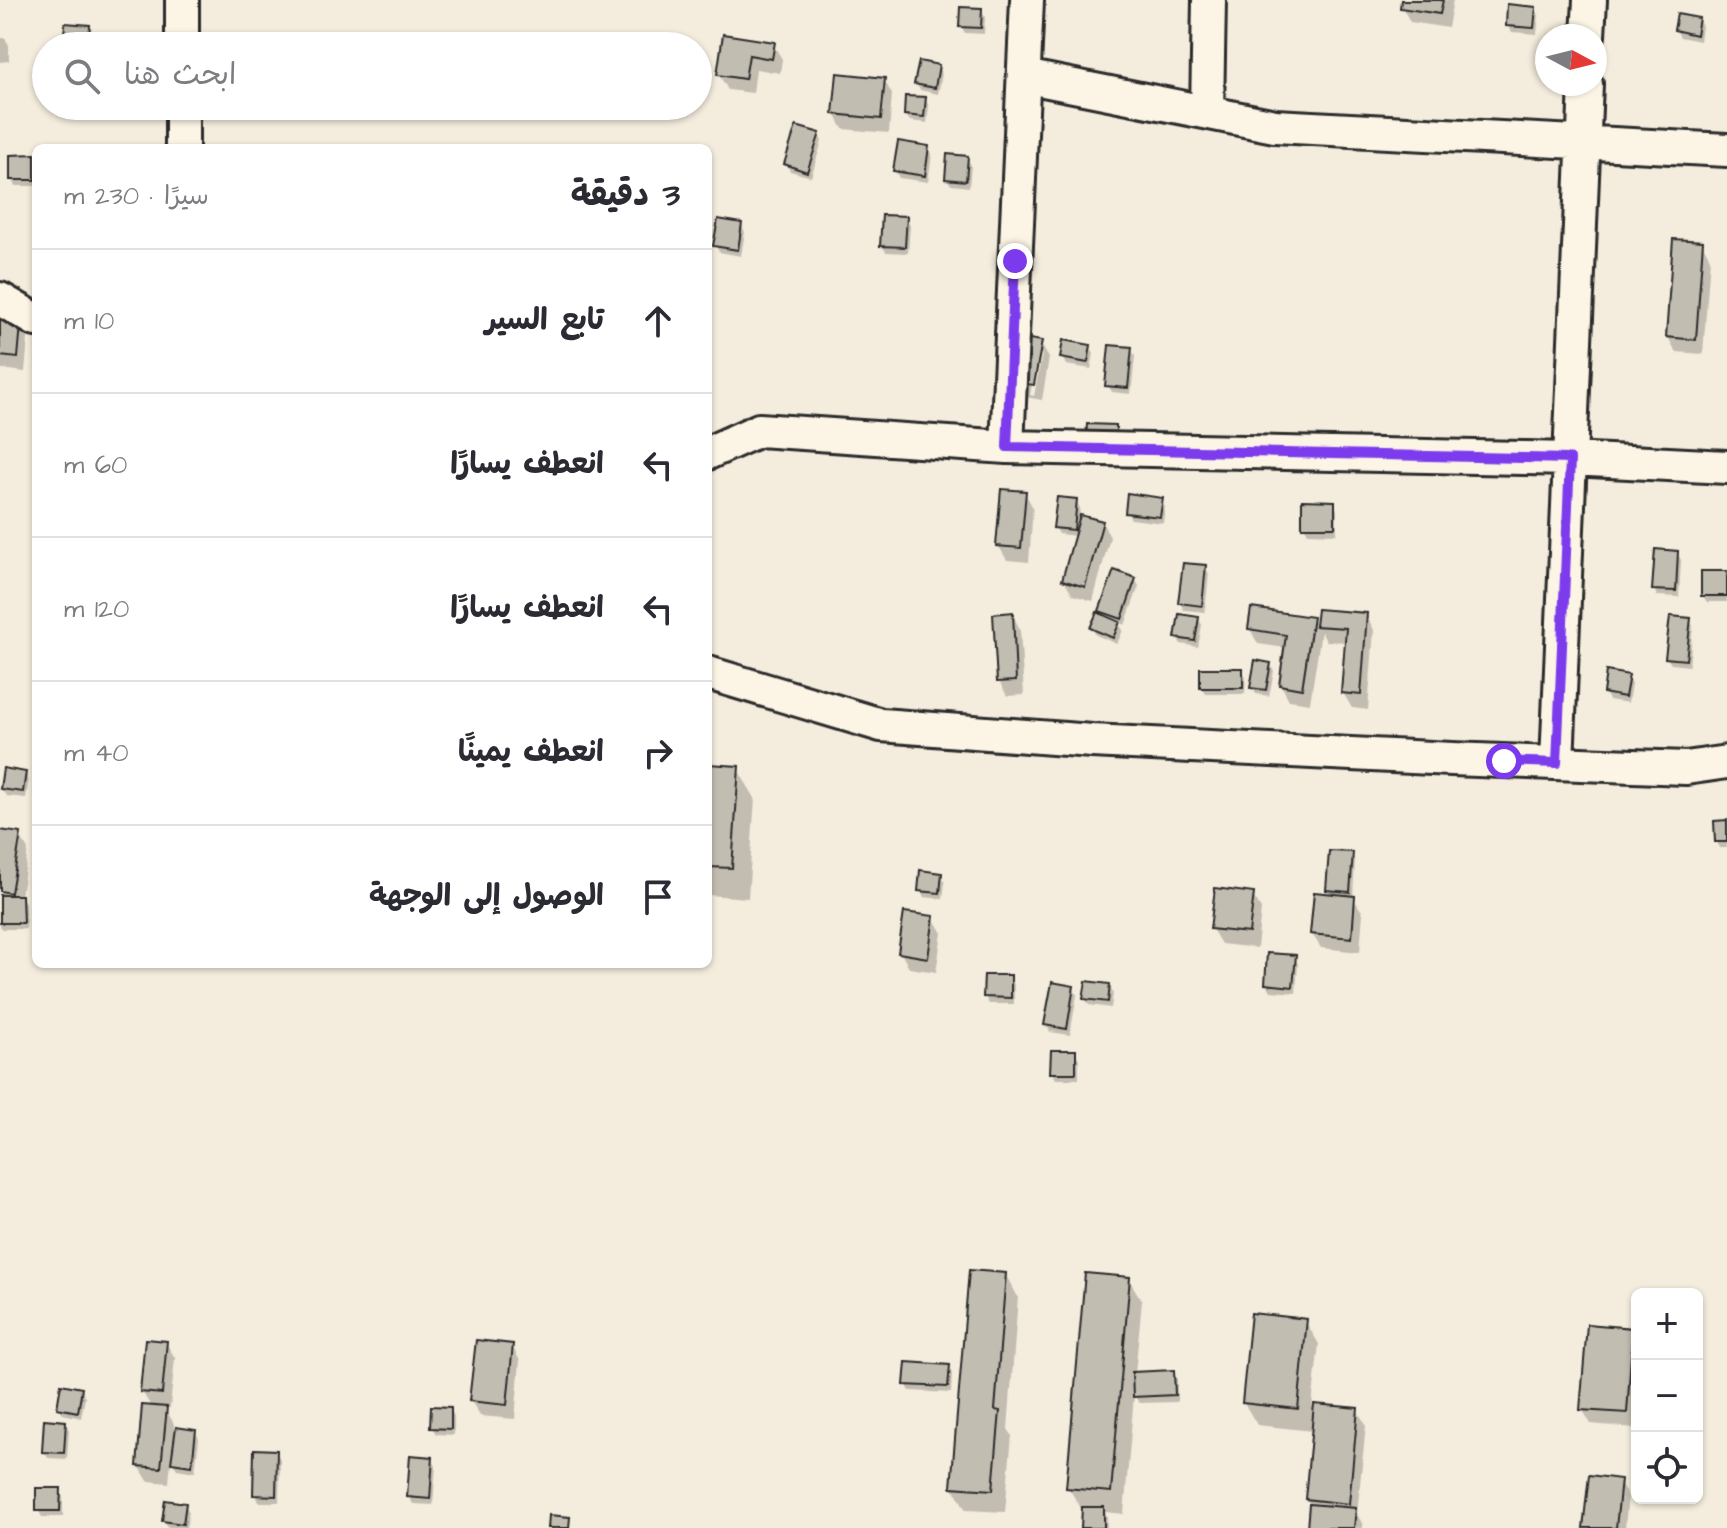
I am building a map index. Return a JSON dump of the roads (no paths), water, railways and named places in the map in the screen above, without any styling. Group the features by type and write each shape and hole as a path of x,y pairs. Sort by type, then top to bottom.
{"street":[{"path":"182,0 182,32"},
{"path":"1007,447 1027,0"},
{"path":"1207,112 1209,0"},
{"path":"1589,24 1590,0"},
{"path":"1024,76 1275,126 1727,150"},
{"path":"1557,763 1586,96"},
{"path":"182,120 182,144"},
{"path":"0,299 32,318"},
{"path":"712,451 759,430 1007,447 1570,459 1727,467"},
{"path":"712,674 881,725 1092,741 1557,763 1686,768 1727,762"}]}
